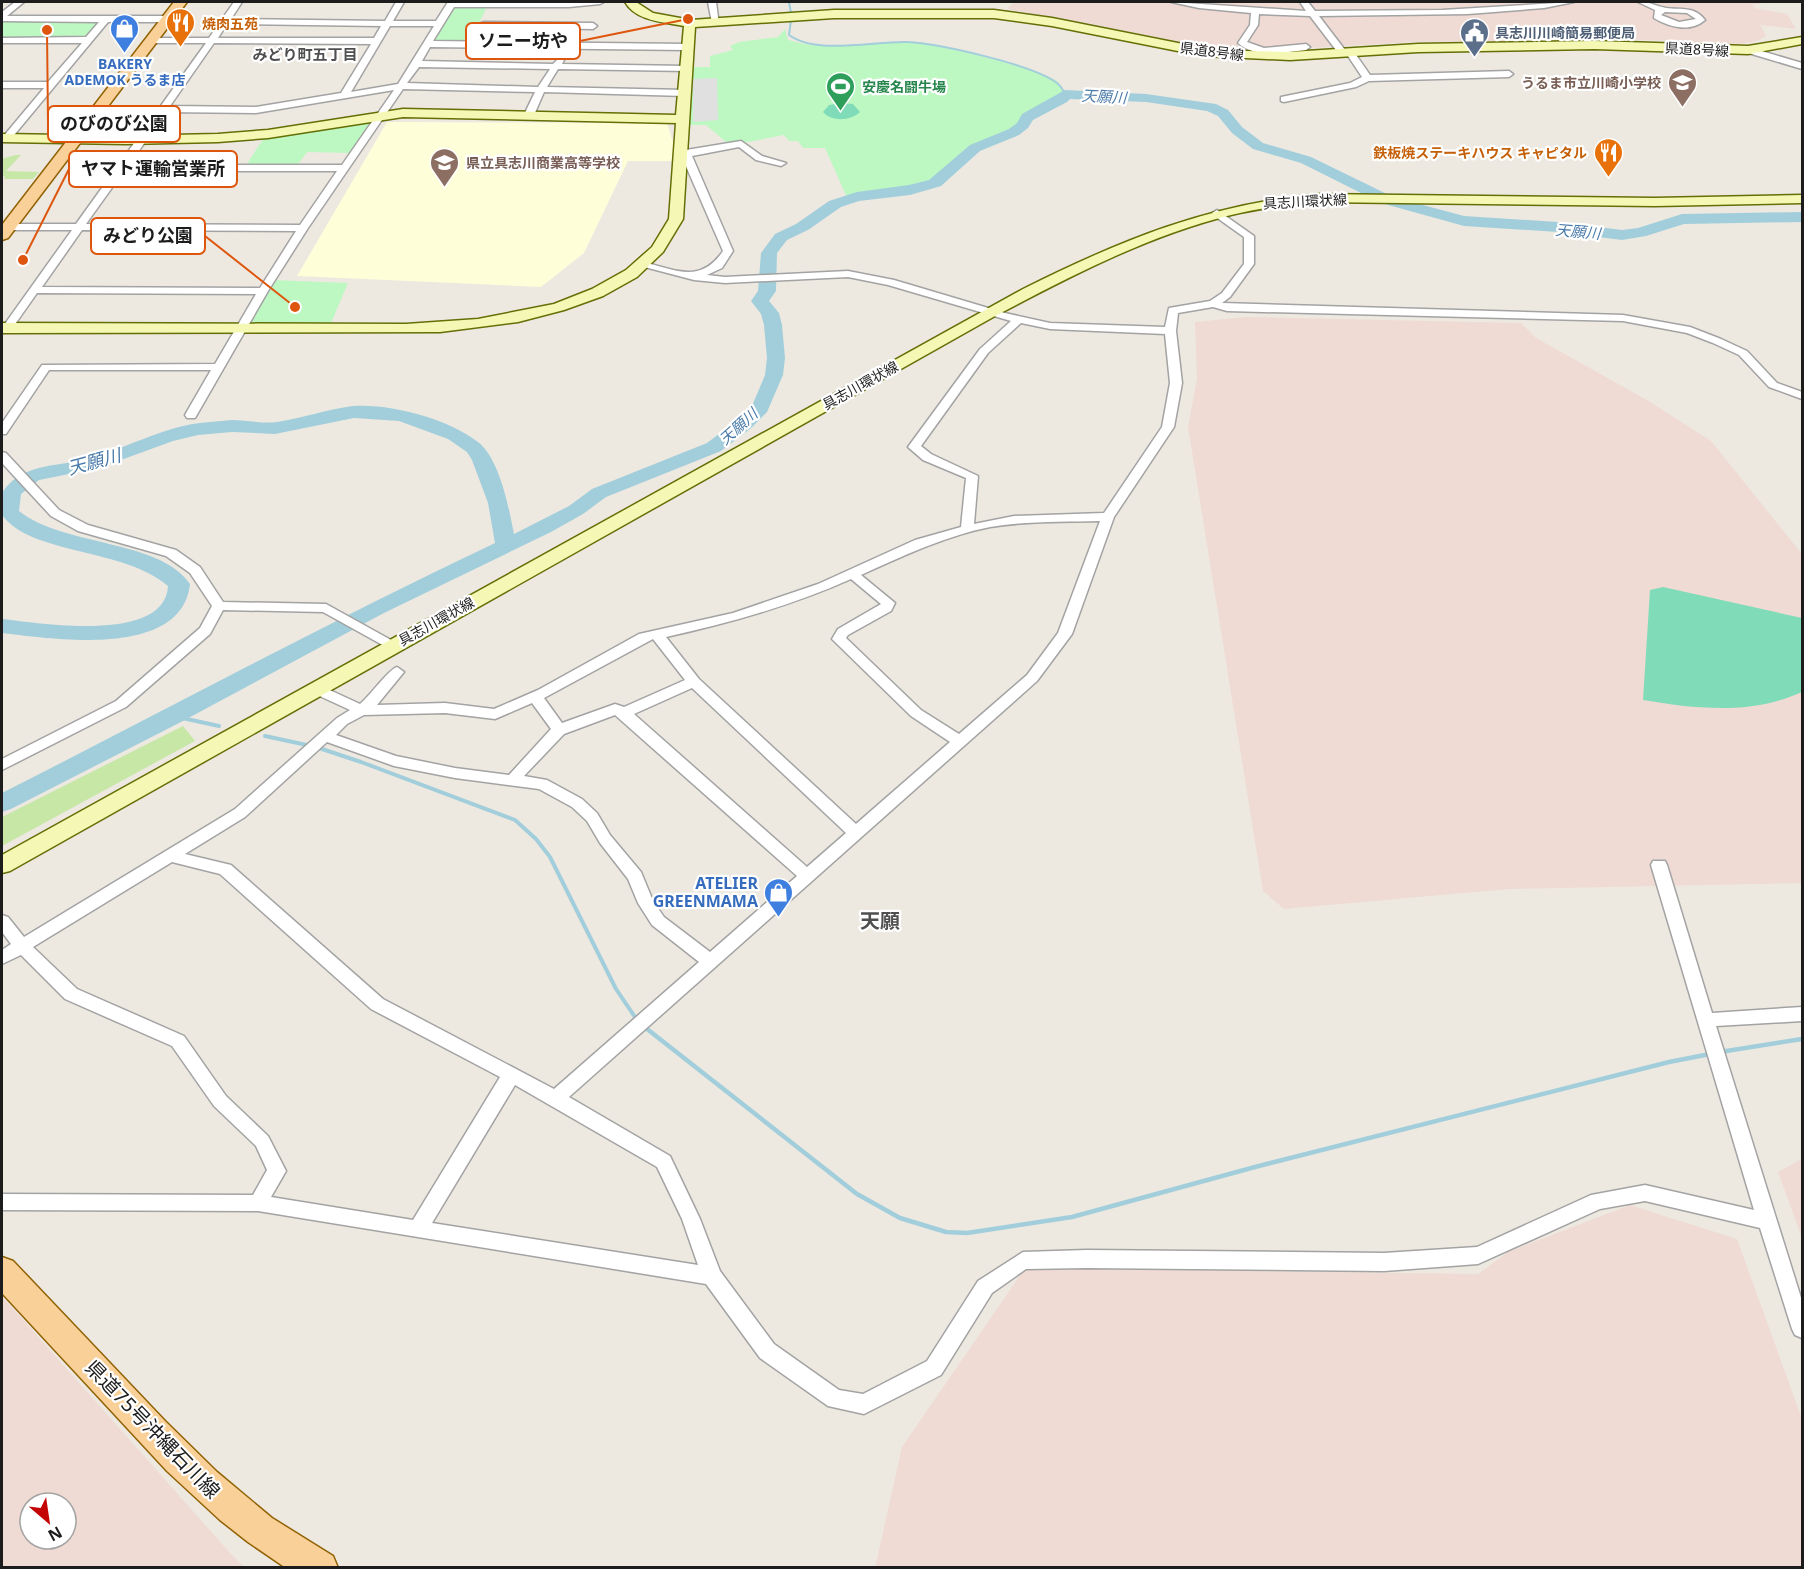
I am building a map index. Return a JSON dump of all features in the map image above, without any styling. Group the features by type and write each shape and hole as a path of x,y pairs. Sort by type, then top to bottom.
{"main road":[{"path":"4,230 180,2"},
{"name":"県道8号線","path":"630,2 635,8 649,16 691,24 930,7 1052,22 1203,51 1272,56 1345,51 1604,45 1748,50 1803,41"},
{"path":"994,14 1003,2"},
{"path":"4,328 431,329 499,322 574,302 608,286 642,265 669,236 676,219 683,154 688,29 691,24"},
{"path":"4,138 76,139 262,135 382,115 426,113 683,119"},
{"name":"具志川環状線","path":"2,864 990,313 1062,275 1121,248 1217,213 1276,201 1340,198 1655,202 1803,199"},
{"name":"県道75号沖縄石川線","path":"2,1271 172,1452 235,1512 270,1538 321,1568"}],"street":[{"path":"2,18 20,2"},
{"path":"4,328 122,168 227,21 238,2"},
{"path":"344,95 374,41 400,2"},
{"path":"191,415 263,291 303,228 416,64 452,3 494,5 600,2"},
{"path":"712,2 716,23"},
{"path":"1175,2 1255,13 1314,14 1506,10 1570,2"},
{"path":"1304,2 1367,78"},
{"path":"1642,2 1663,10"},
{"path":"568,3 601,32"},
{"path":"475,45 494,5"},
{"path":"1255,13 1254,25 1242,42 1246,46 1267,49 1306,47"},
{"path":"2,18 167,19"},
{"path":"4,138 105,20"},
{"path":"227,21 439,24"},
{"path":"484,25 593,26"},
{"path":"609,39 617,46"},
{"path":"2,40 88,40"},
{"path":"152,40 374,41"},
{"path":"429,44 688,47"},
{"path":"529,115 541,89 558,67 565,46"},
{"path":"1748,50 1803,66"},
{"path":"416,64 686,69"},
{"path":"1284,99 1353,85 1367,78 1509,74"},
{"path":"2,85 51,85"},
{"path":"163,109 256,110 400,86 685,93"},
{"path":"694,277 718,266 728,251 683,154 741,144 759,158 781,163"},
{"path":"122,168 344,168"},
{"path":"1213,304 1226,295 1249,264 1249,237 1217,213"},
{"path":"4,230 79,226 303,228"},
{"path":"642,265 694,277 724,280 848,274 891,282 990,313 1050,326 1170,331"},
{"path":"34,290 263,291"},
{"path":"555,1098 1032,678 1065,634 1108,517 1168,427 1176,383 1170,331 1173,310 1213,304 1227,308 1623,318 1690,330 1717,341 1743,353 1773,385 1803,396"},
{"path":"967,530 972,476 927,456 914,447 984,351 1011,329 1018,320"},
{"path":"2,430 46,367 217,367"},
{"path":"5,461 56,513 83,528 171,553 195,570 219,606"},
{"path":"316,689 362,710 445,708 495,714 535,697 644,637 658,636 680,628 736,617 823,587 920,543 987,524 1014,520 1108,517"},
{"path":"851,573 888,603 886,608 843,633 839,639 916,713 960,741"},
{"path":"219,606 326,609 393,645"},
{"path":"2,765 121,704 205,631 219,606"},
{"path":"658,636 694,681 856,833"},
{"path":"2,958 240,813 342,721 362,710 386,690 397,672"},
{"path":"624,713 694,681"},
{"path":"535,697 559,730"},
{"path":"513,780 559,730 615,709 624,713 807,876"},
{"path":"325,736 394,761 455,773 542,784 577,803 592,817 605,839 634,876 646,903 658,921 711,962"},
{"path":"171,854 181,859 225,869 377,1004 555,1098 664,1162 691,1219 712,1276 767,1351 835,1399 864,1404 934,1368 985,1287 1023,1260 1087,1258 1384,1262 1478,1256 1598,1201 1645,1193 1767,1221"},
{"path":"1659,865 1767,1221 1803,1329"},
{"path":"2,921 22,946 71,994 178,1041 220,1101 262,1141 277,1171 258,1203"},
{"path":"1707,1020 1803,1014"},
{"path":"418,1229 511,1075"},
{"path":"2,1202 258,1203 712,1276"}],"shaded area":[{"path":"1014,2 1768,2 1752,5 1755,8 1787,14 1796,29 1760,25 1766,36 1757,41 1739,44 1623,39 1413,42 1257,51 1193,45 1007,9"},
{"path":"717,78 718,120 693,122 693,79"},
{"path":"387,122 667,123 679,161 628,161 584,253 541,287 297,276"},
{"path":"1246,317 1521,323 1536,338 1647,400 1711,441 1802,554 1802,883 1509,889 1284,909 1263,891 1188,427 1197,378 1195,322"},
{"path":"1802,1159 1802,1238 1778,1172"},
{"path":"1630,1205 1737,1239 1802,1419 1802,1567 875,1568 902,1447 1025,1268 1478,1274 1508,1252"},
{"path":"2,1296 231,1554 244,1567 2,1567"}],"green space":[{"path":"450,5 483,6 486,9 468,45 429,44"},
{"path":"3,21 98,23 86,38 80,39 2,38"},
{"path":"785,29 788,40 804,44 834,46 907,42 960,51 1031,70 1058,82 1065,94 1062,99 1027,117 1023,125 1014,132 967,153 935,183 910,190 848,200 825,148 803,148 798,141 789,141 784,135 743,143 726,142 706,125 685,125 686,67 710,67 710,56 733,50 730,46 739,42 778,37"},
{"name":"安慶名闘牛場","path":"853,104 860,112 852,117 836,119 823,112 829,105"},
{"path":"367,121 372,124 349,153 307,152 296,167 245,167 263,139"},
{"path":"21,155 6,171 39,172 33,179 4,179 2,159"},
{"path":"273,280 348,283 331,323 335,329 240,328"},
{"path":"1663,587 1802,618 1802,692 1783,699 1744,707 1683,706 1643,700 1650,590"},
{"path":"183,726 195,741 2,846 2,817"}],"waterway":[{"path":"789,2 791,13"},
{"path":"791,20 789,35 800,41 830,46 894,42 940,46 1028,69 1057,83 1065,94"},
{"name":"天願川","path":"2,803 173,716 376,608 544,528 576,510 599,493 714,447 743,425 760,408 774,375 776,358 773,325 770,313 760,301 767,291 769,253 781,237 802,227 835,204 857,197 910,190 935,183 975,148 1014,132 1023,125 1027,117 1062,99 1065,94 1146,98 1211,107 1223,113 1237,130 1258,146 1306,160 1387,200 1464,221 1558,227 1622,235 1640,233 1682,219 1802,217"},
{"name":"天願川","path":"2,626 63,633 106,633 145,624 172,607 178,597 179,584 161,569 135,558 36,530 21,523 11,514 8,503 14,489 33,475 92,464 166,437 198,429 232,426 275,428 354,412 402,416 455,435 474,448 482,460 498,503 506,546"},
{"path":"173,716 219,726"},
{"path":"265,736 316,747 361,762 515,820 536,839 550,857 616,989 637,1020"},
{"path":"642,1025 857,1194 900,1218 946,1232 967,1233 1072,1217 1255,1167 1669,1062 1710,1054"},
{"path":"1720,1052 1802,1039"}],"place":[{"name":"ソニー坊や","path":"688,19"},
{"name":"のびのび公園","path":"47,30"},
{"name":"焼肉五苑","path":"181,48"},
{"name":"BAKERY ADEMOK うるま店","path":"125,54"},
{"name":"具志川川崎簡易郵便局","path":"1474,58"},
{"name":"うるま市立川崎小学校","path":"1682,108"},
{"name":"安慶名闘牛場","path":"841,112"},
{"name":"鉄板焼ステーキハウス キャピタル","path":"1608,178"},
{"name":"県立具志川商業高等学校","path":"445,188"},
{"name":"ヤマト運輸営業所","path":"23,260"},
{"name":"みどり公園","path":"295,307"},
{"name":"ATELIER GREENMAMA","path":"779,918"}],"district":[{"name":"みどり町五丁目","path":"305,54"},
{"name":"天願","path":"880,920"}]}
